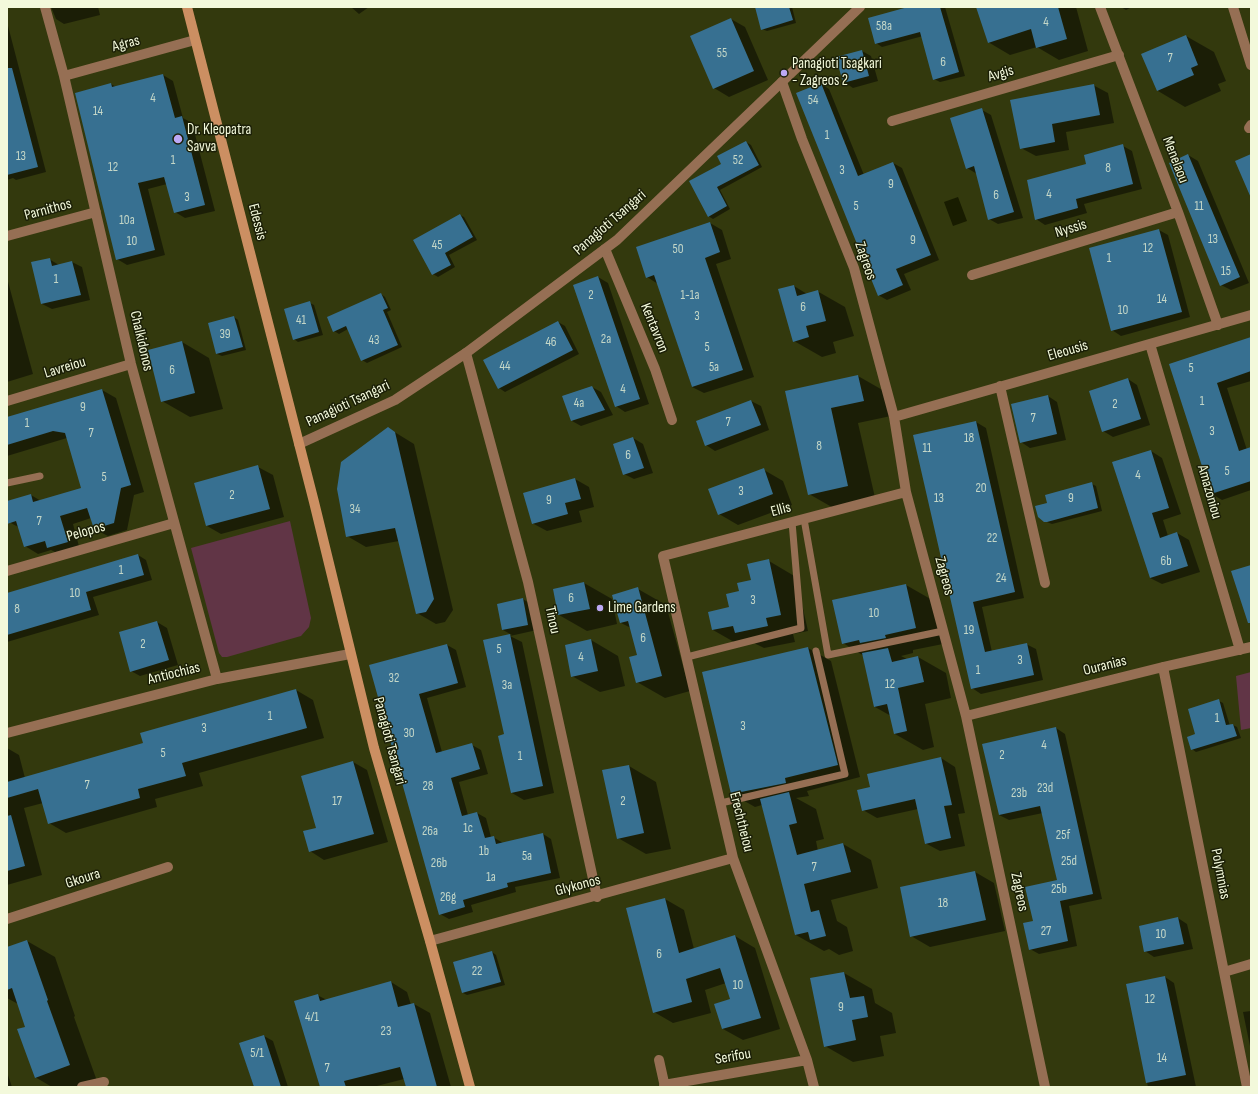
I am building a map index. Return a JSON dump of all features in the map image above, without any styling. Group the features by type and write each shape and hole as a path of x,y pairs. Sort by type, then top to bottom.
{"main road":[{"name":"Edessis","path":"187,7 299,444"},
{"name":"Panagioti Tsangari","path":"299,444 374,748 430,941 470,1087"}],"street":[{"name":"Chalkidonos","path":"45,7 64,76 131,364 217,679"},
{"name":"Panagioti Tsangari","path":"299,444 395,400 466,354 606,249 860,7"},
{"name":"Menelaou","path":"1100,7 1178,212 1218,325"},
{"path":"1233,7 1247,35 1251,65"},
{"name":"Agras","path":"64,76 195,40"},
{"name":"Avgis","path":"892,122 1119,55"},
{"name":"Zagreos","path":"782,82 802,139 854,268 894,417 906,492 966,716 1045,1087"},
{"name":"Parnithos","path":"7,236 96,212"},
{"name":"Nyssis","path":"972,275 1178,212"},
{"name":"Kentavron","path":"606,249 655,369 672,420"},
{"name":"Eleousis","path":"894,417 1251,315"},
{"name":"Amazoniou","path":"1150,344 1240,650"},
{"name":"Tinou","path":"466,354 528,582 597,897"},
{"name":"Lavreiou","path":"7,402 131,364"},
{"path":"1000,386 1046,583"},
{"name":"Ellis","path":"663,556 906,492"},
{"name":"Pelopos","path":"7,571 174,523"},
{"name":"Erechtheiou","path":"663,556 733,858 807,1060 814,1087"},
{"name":"Ouranias","path":"966,716 1163,667 1251,647"},
{"name":"Antiochias","path":"7,733 217,679 350,654"},
{"name":"Polymnias","path":"1163,667 1247,1087"},
{"name":"Glykonos","path":"430,941 597,897 733,858"},
{"name":"Gkoura","path":"7,919 168,867"},
{"path":"1224,972 1251,964"},
{"name":"Serifou","path":"659,1060 664,1086 807,1060"},
{"path":"82,1087 104,1082"}],"lane":[{"path":"7,483 40,476"},
{"path":"804,519 828,655 943,631"},
{"path":"687,657 802,628 792,522"},
{"path":"721,803 845,774 816,651"}],"shaded area":[{"path":"958,197 967,221 953,226 944,202"},
{"path":"290,521 311,618 309,627 301,636 227,657 222,657 219,653 191,548"},
{"path":"1251,672 1251,728 1241,730 1236,676"}],"building":[{"path":"755,7 789,7 793,20 761,30"},
{"path":"908,7 940,7 959,72 933,80 920,32 875,44 868,18"},
{"path":"976,7 1058,7 1067,39 1036,48 1031,29 988,43"},
{"path":"731,18 754,71 713,89 690,36"},
{"path":"1186,35 1198,65 1191,68 1194,75 1157,91 1141,54"},
{"path":"862,50 869,76 843,83 836,57"},
{"path":"7,68 12,68 38,167 7,175"},
{"path":"163,74 175,118 182,116 205,205 174,213 164,177 138,183 155,250 116,260 75,93 111,83 112,87"},
{"path":"821,83 858,176 893,162 931,255 896,269 903,285 878,296 796,93"},
{"path":"1094,84 1100,115 1052,124 1055,142 1020,149 1010,100"},
{"path":"982,108 1014,212 988,220 974,166 966,169 950,118"},
{"path":"746,141 759,165 717,187 727,206 708,217 689,181 721,164 717,156"},
{"path":"1123,144 1133,184 1076,199 1078,208 1035,220 1027,180 1086,164 1084,155"},
{"path":"1188,154 1240,277 1220,286 1169,163"},
{"path":"1251,154 1251,198 1235,161"},
{"path":"460,214 473,237 445,253 451,265 432,275 413,240"},
{"path":"710,222 720,252 705,258 743,370 692,387 654,275 646,278 636,247"},
{"path":"1159,229 1182,312 1111,331 1089,248"},
{"path":"50,258 52,266 72,261 81,295 41,304 31,262"},
{"path":"598,276 640,399 615,407 573,285"},
{"path":"794,285 797,296 818,290 826,321 806,326 809,337 793,342 778,289"},
{"path":"381,293 388,308 383,310 398,345 361,361 346,326 333,332 327,317"},
{"path":"310,301 319,332 293,340 284,309"},
{"path":"234,316 243,347 216,354 208,323"},
{"path":"558,321 573,350 498,389 483,360"},
{"path":"1251,337 1251,371 1217,383 1239,451 1251,447 1251,481 1211,494 1169,364"},
{"path":"182,341 195,393 161,402 148,350"},
{"path":"858,375 864,401 831,408 848,486 808,495 785,391"},
{"path":"1128,378 1141,419 1102,432 1089,391"},
{"path":"592,386 605,410 571,421 562,396"},
{"path":"102,389 131,485 121,488 114,523 94,529 87,508 60,516 68,542 47,548 45,541 24,547 16,521 7,524 7,501 31,494 33,502 81,488 65,433 53,431 7,445 7,417"},
{"path":"1048,395 1057,434 1020,443 1011,404"},
{"path":"751,400 761,425 705,446 696,421"},
{"path":"976,421 1015,592 973,602 985,652 1027,643 1034,675 971,689 913,435"},
{"path":"388,427 395,432 434,599 426,612 416,614 395,528 346,537 337,489 341,462"},
{"path":"633,437 644,468 623,475 613,444"},
{"path":"1151,450 1169,508 1152,513 1160,538 1177,532 1188,566 1150,578 1112,462"},
{"path":"258,465 270,509 206,526 194,483"},
{"path":"764,468 773,494 718,515 708,489"},
{"path":"575,478 581,499 565,503 568,514 532,524 523,493"},
{"path":"1092,482 1098,508 1047,522 1044,522 1038,517 1035,506 1047,503 1045,495"},
{"path":"138,554 144,575 86,592 91,610 7,635 7,593"},
{"path":"769,559 781,615 766,618 768,626 735,633 733,626 712,630 708,612 729,607 726,594 739,591 737,583 751,580 747,564"},
{"path":"1251,565 1251,623 1248,623 1231,571"},
{"path":"584,582 590,609 558,615 553,589"},
{"path":"906,584 916,628 885,635 886,638 860,643 859,640 842,644 832,600"},
{"path":"638,587 662,676 636,683 629,657 637,655 628,621 620,623 612,595"},
{"path":"523,598 528,625 502,630 497,604"},
{"path":"157,621 169,660 130,672 119,632"},
{"path":"510,634 543,786 511,793 498,736 504,734 483,640"},
{"path":"591,639 598,671 571,677 565,645"},
{"path":"447,644 458,683 419,694 436,753 472,743 480,769 451,778 462,816 477,812 485,838 494,836 496,844 543,833 551,873 507,883 508,887 463,900 465,907 439,915 369,665"},
{"path":"808,647 838,765 785,778 786,783 731,794 702,672"},
{"path":"888,648 892,662 918,656 924,682 898,688 907,731 894,734 887,704 874,707 862,653"},
{"path":"296,689 307,728 182,763 186,776 138,789 140,798 48,824 38,789 7,798 7,782 143,743 140,733"},
{"path":"1219,699 1226,725 1233,724 1237,736 1191,750 1187,737 1195,734 1188,709"},
{"path":"1056,727 1093,894 1060,901 1068,941 1029,950 1023,923 1033,921 1025,887 1057,880 1040,806 999,815 982,744"},
{"path":"941,757 952,805 944,806 951,838 925,844 915,799 862,811 857,790 870,787 867,774"},
{"path":"353,761 374,834 309,852 303,831 316,828 301,776"},
{"path":"629,765 644,833 617,839 602,770"},
{"path":"789,792 797,823 789,825 797,855 843,843 851,872 804,884 811,912 819,910 826,936 810,940 808,932 795,935 760,799"},
{"path":"11,815 25,866 7,871 7,816"},
{"path":"975,871 986,920 910,937 900,887"},
{"path":"665,898 679,953 735,935 761,1018 722,1029 714,1004 730,999 720,968 686,979 692,1002 653,1013 626,908"},
{"path":"1178,917 1184,944 1144,952 1139,926"},
{"path":"27,940 70,1065 35,1078 17,1029 25,1027 12,988 7,990 7,947"},
{"path":"492,951 501,982 462,993 453,962"},
{"path":"844,972 850,998 864,996 868,1017 852,1020 856,1040 824,1047 810,978"},
{"path":"1165,976 1186,1075 1146,1083 1126,984"},
{"path":"391,981 398,1007 414,1003 437,1087 406,1087 400,1067 344,1081 346,1087 320,1087 294,1001 318,994 320,1001"},
{"path":"264,1035 281,1087 254,1087 239,1043"}],"place":[{"name":"Panagioti Tsagkari - Zagreos 2","path":"784,73"},
{"name":"Dr. Kleopatra Savva","path":"178,139"},
{"name":"Lime Gardens","path":"600,608"}]}
